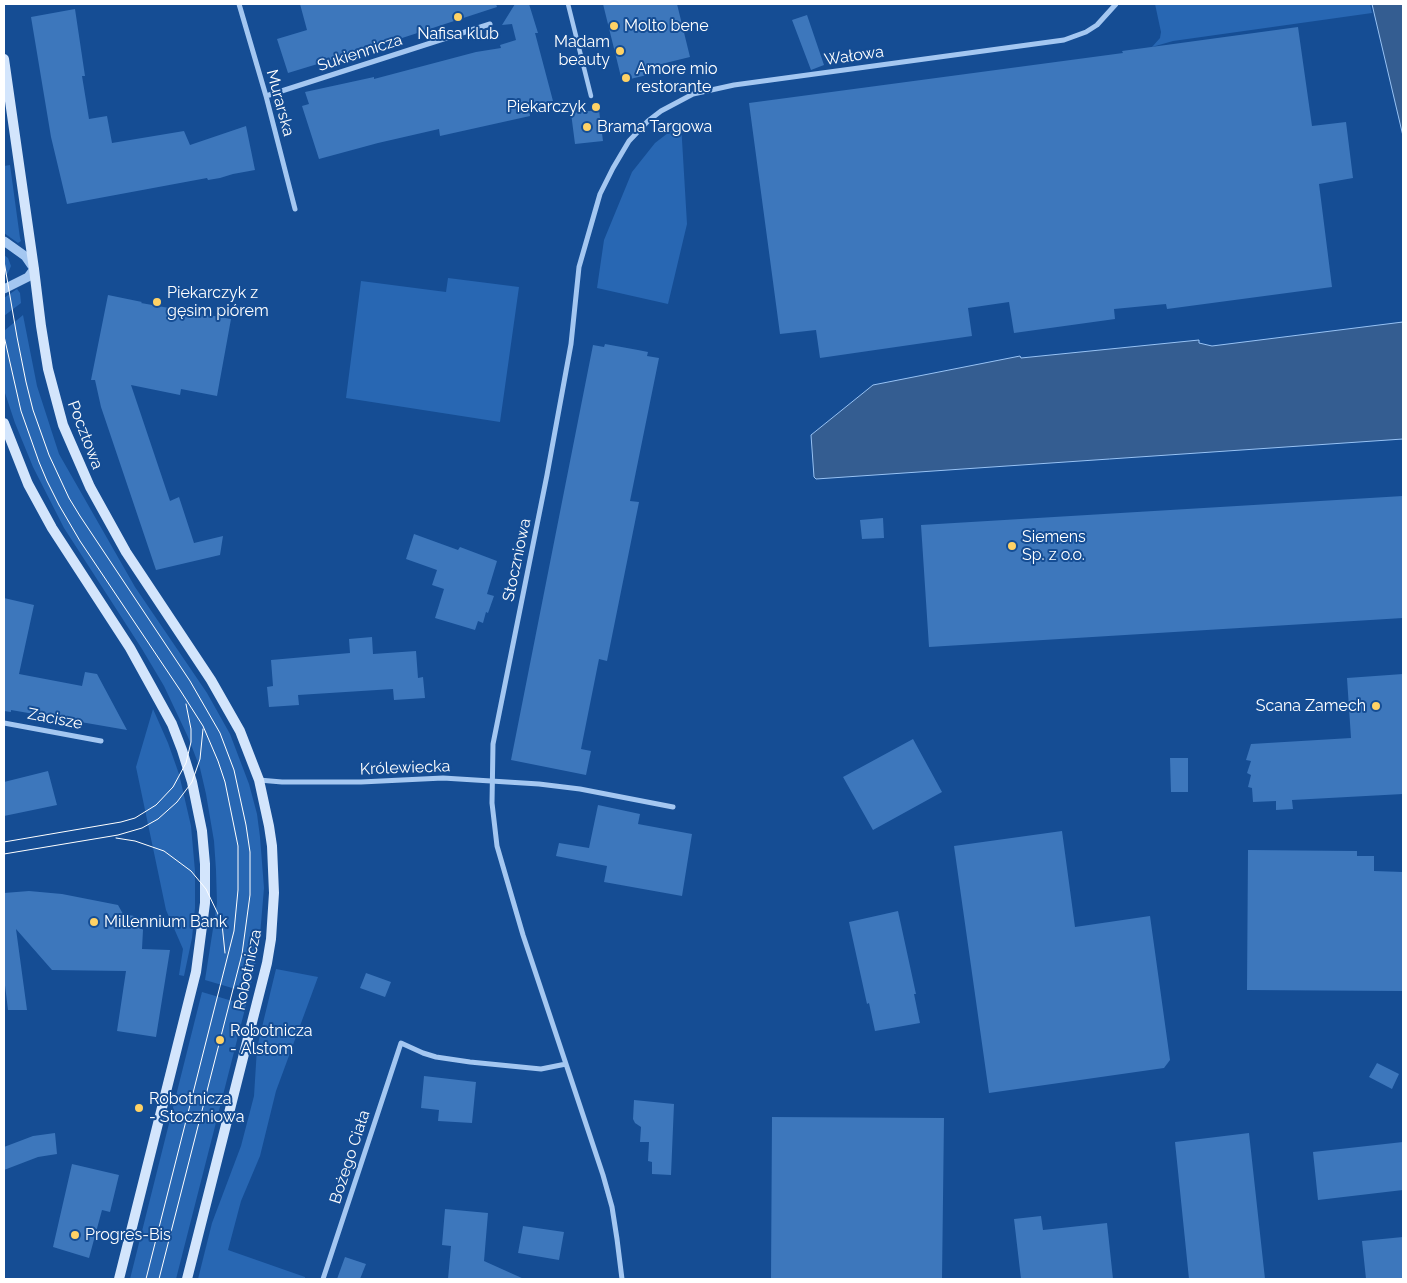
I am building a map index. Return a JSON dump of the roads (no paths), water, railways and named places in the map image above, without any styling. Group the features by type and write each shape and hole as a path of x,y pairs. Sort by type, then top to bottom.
{"main road":[{"name":"Pocztowa","path":"4,59 48,370 60,415 90,488 126,552 229,710 244,740 259,780"},
{"path":"4,423 28,484 52,528 130,648 172,724 192,782 202,831 205,864 205,903 196,972 119,1279"},
{"name":"Robotnicza","path":"187,1279 261,987 271,939 274,893 272,846 259,780"}],"street":[{"name":"Murarska","path":"240,4 295,208"},
{"path":"568,4 591,96"},
{"name":"Wałowa","path":"613,168 629,141 648,121 661,111 693,94 734,85 1064,40 1086,32 1097,25 1116,4"},
{"name":"Sukiennicza","path":"266,96 490,24"},
{"name":"Stoczniowa","path":"613,168 600,194 579,267 571,344 493,744 492,810 497,846 523,935 563,1065 610,1199 622,1279"},
{"path":"4,241 25,256 34,269 28,276 4,289"},
{"name":"Zacisze","path":"4,723 101,741"},
{"name":"Królewiecka","path":"259,780 319,782 443,778 492,781"},
{"path":"492,781 580,789 672,807"},
{"name":"Bożego Ciała","path":"323,1279 401,1043 436,1057 541,1069 563,1065"}],"tram line":[{"path":"4,261 26,382 33,410 49,455 69,498 80,516 190,681 220,733 234,770 246,825 250,852 250,895 242,954 159,1279"},
{"path":"4,336 21,411 47,481 80,541 203,726 225,782 238,846 238,890 234,931 146,1279"},
{"path":"4,842 121,822 135,818 156,805 173,787 186,763 191,742 191,729 186,704"},
{"path":"4,854 118,835 142,828 158,819 177,802 192,782 200,759 203,729"},
{"path":"116,838 135,841 164,851 191,871 206,889 218,914 222,924 225,953"}],"place":[{"name":"Nafisa klub","path":"458,17"},
{"name":"Molto bene","path":"614,26"},
{"name":"Madam beauty","path":"620,51"},
{"name":"Amore mio restorante","path":"626,78"},
{"name":"Piekarczyk","path":"596,107"},
{"name":"Brama Targowa","path":"587,127"},
{"name":"Piekarczyk z gęsim piórem","path":"157,302"},
{"name":"Siemens Sp. z o.o.","path":"1012,546"},
{"name":"Scana Zamech","path":"1376,706"},
{"name":"Millennium Bank","path":"94,922"},
{"name":"Robotnicza - Alstom","path":"220,1040"},
{"name":"Robotnicza - Stoczniowa","path":"139,1108"},
{"name":"Progres-Bis","path":"75,1235"}]}
